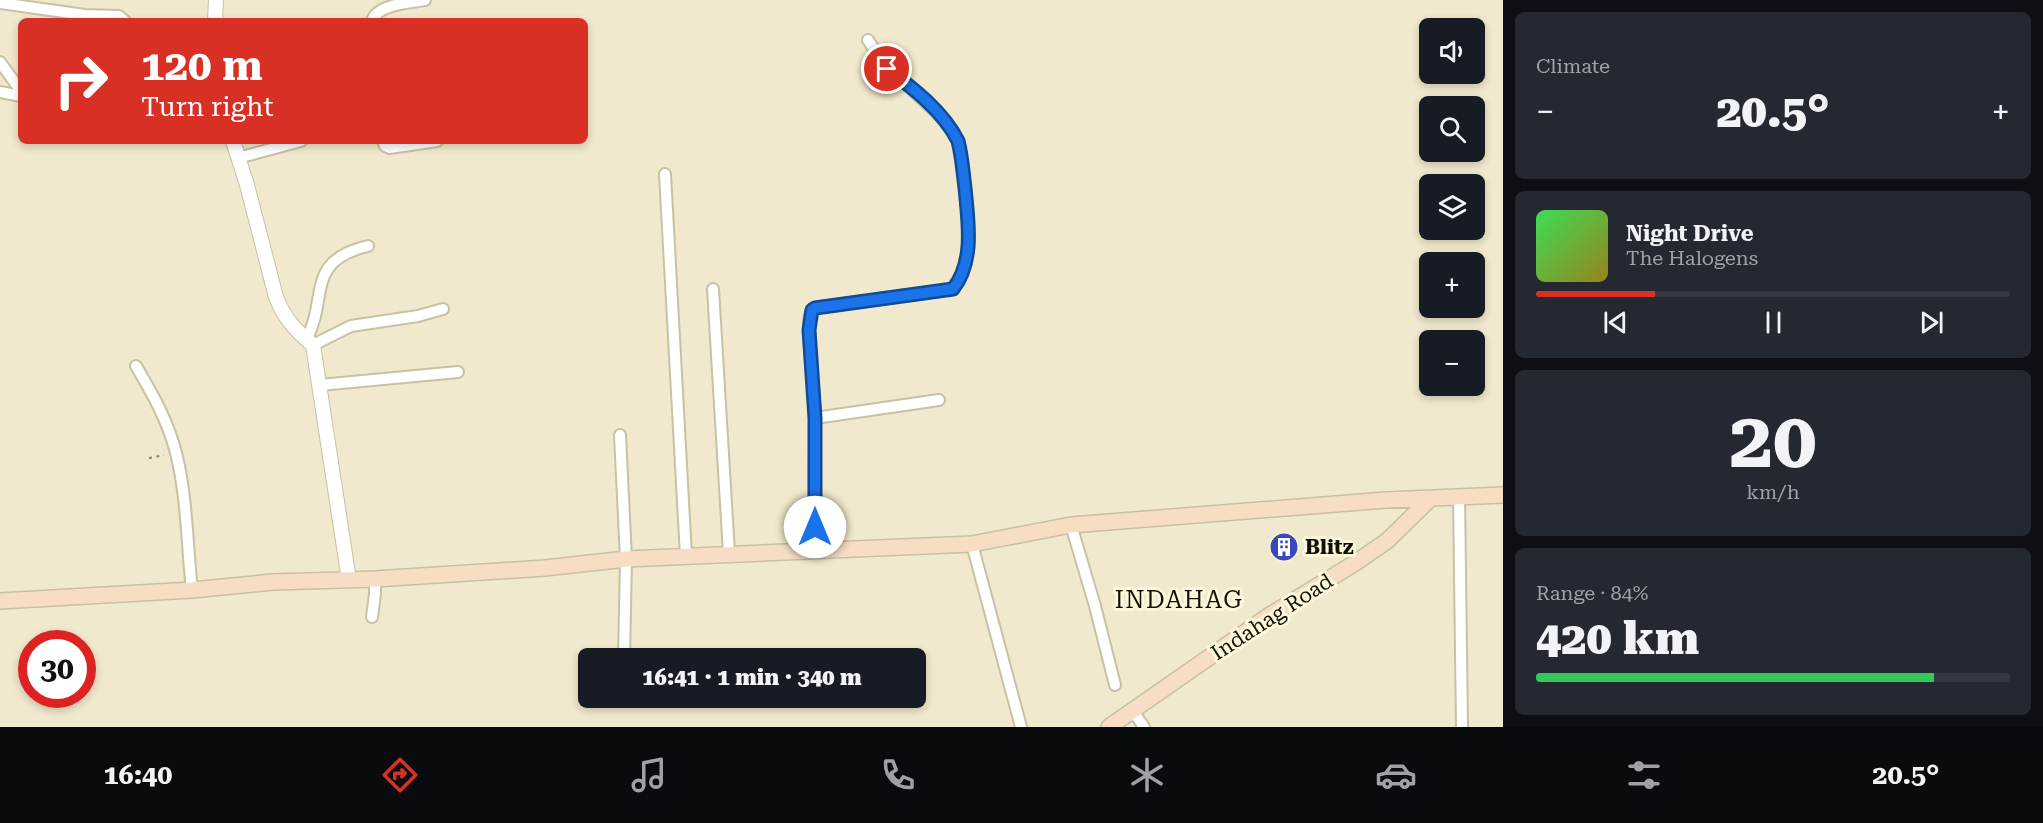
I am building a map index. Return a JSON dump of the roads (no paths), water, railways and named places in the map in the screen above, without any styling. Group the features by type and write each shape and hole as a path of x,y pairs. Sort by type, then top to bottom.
{"main road":[{"path":"0,601 192,590 273,582 375,579 545,568 626,559 972,544 1071,525 1386,500 1429,500 1459,495 1503,495"},
{"name":"Indahag Road","path":"1109,727 1270,615 1387,541 1429,500"}],"street":[{"path":"215,18 216,0"},
{"path":"374,18 376,13 384,8 425,0"},
{"path":"0,3 40,15 85,18 119,16 122,18"},
{"path":"814,551 815,418 809,330 812,310 899,295 953,289 963,272 967,257 969,225 958,141 939,115 908,84 887,69 868,40"},
{"path":"0,62 18,87"},
{"path":"0,92 18,95"},
{"path":"234,144 281,312 290,325 309,343"},
{"path":"238,158 290,144"},
{"path":"384,144 390,148 417,144"},
{"path":"665,174 686,556"},
{"path":"350,580 320,385 309,343 320,282 324,273 346,252 368,246"},
{"path":"713,289 729,553"},
{"path":"309,343 351,326 418,316 443,309"},
{"path":"136,366 160,408 176,453 192,590"},
{"path":"320,385 458,372"},
{"path":"815,418 939,400"},
{"path":"620,435 626,559 624,648"},
{"path":"1459,495 1462,727"},
{"path":"1071,525 1115,686"},
{"path":"972,544 1021,727"},
{"path":"372,617 375,579"},
{"path":"1133,711 1144,727"}],"place":[{"name":"Blitz","path":"1284,547"}],"district":[{"name":"INDAHAG","path":"1179,600"}]}
